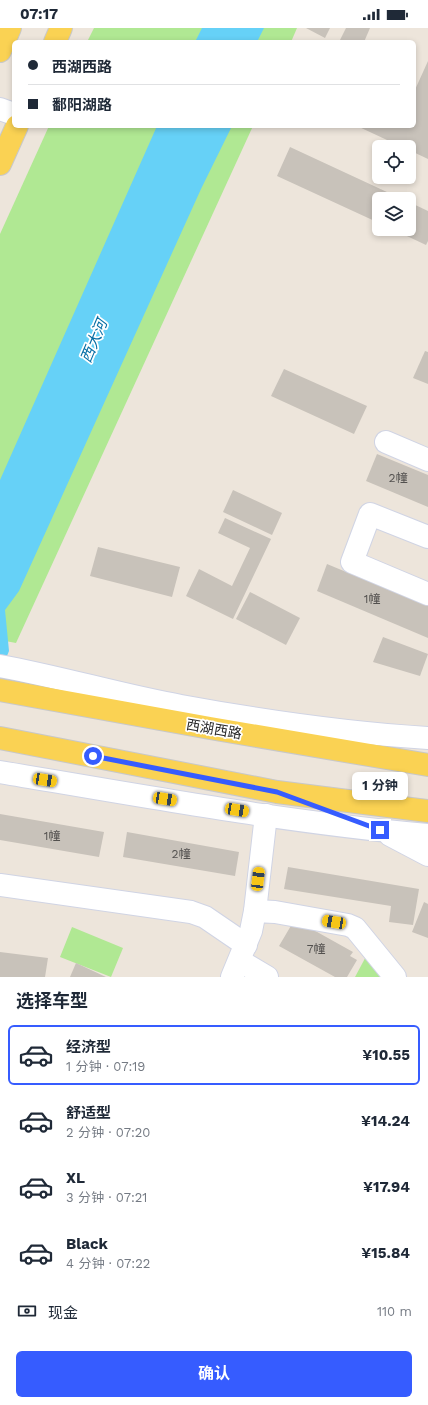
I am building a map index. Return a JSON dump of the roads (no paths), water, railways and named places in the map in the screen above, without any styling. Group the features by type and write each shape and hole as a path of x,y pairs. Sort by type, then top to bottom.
{"main road":[{"path":"0,51 10,28"},
{"path":"56,40 61,28"},
{"path":"0,164 16,128"},
{"name":"西湖西路","path":"0,690 428,765"},
{"path":"1,738 277,792 428,811"}],"street":[{"path":"0,109 12,113"},
{"path":"386,442 428,460"},
{"path":"428,537 370,514 352,562 428,594"},
{"path":"9,668 180,706 312,728 374,735 428,738"},
{"path":"0,772 136,795 266,814 377,829 428,834"},
{"path":"277,792 377,829 428,855"},
{"path":"239,961 251,931 266,814"},
{"path":"0,885 191,912 205,917 239,961 267,977"},
{"path":"254,911 275,912 348,925 355,928 395,977"}],"water":[{"path":"202,28 264,28 258,40 196,40"},
{"name":"西大河","path":"156,128 231,128 201,189 19,591 5,610 9,651 0,673 0,480"}]}
